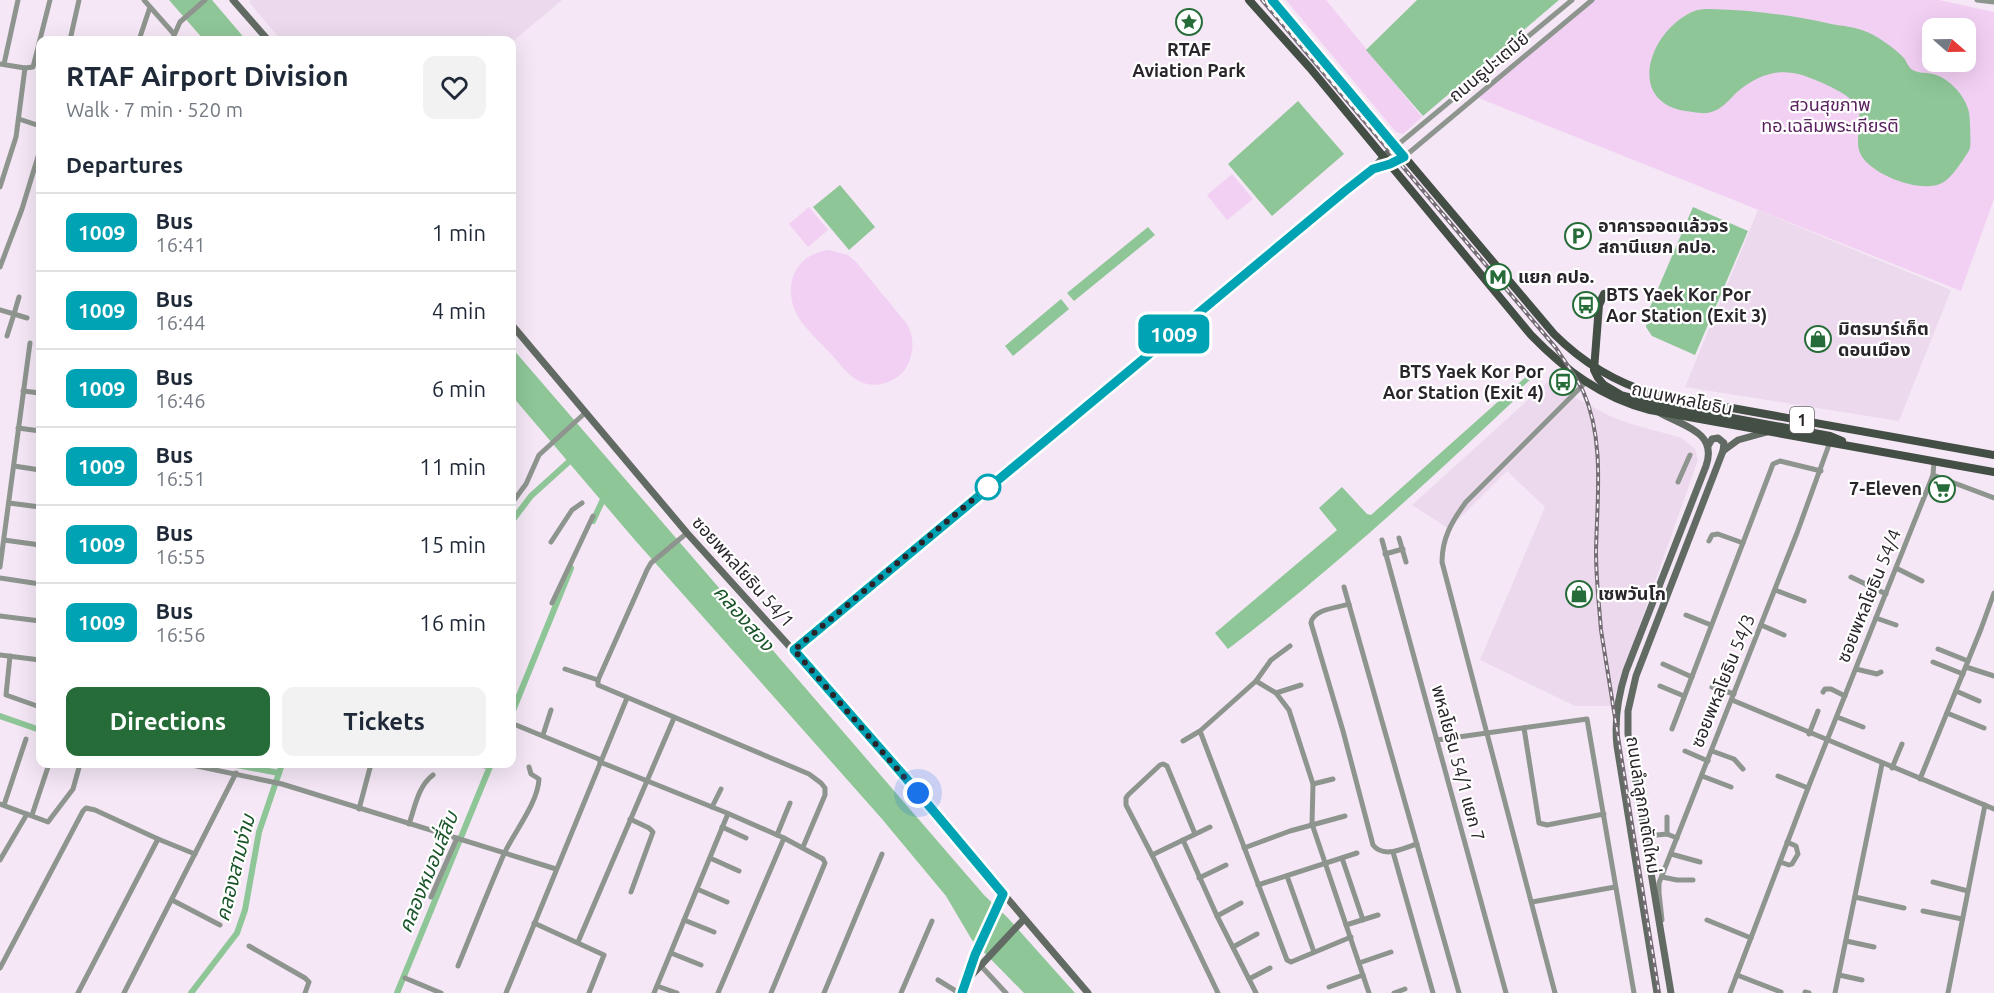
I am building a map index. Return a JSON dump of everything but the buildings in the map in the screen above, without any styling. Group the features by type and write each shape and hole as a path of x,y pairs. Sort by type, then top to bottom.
{"main road":[{"path":"233,0 264,36"},
{"name":"ถนนพหลโยธิน","path":"1250,0 1310,68 1531,335 1557,361 1586,382 1617,400 1658,412 1994,472"},
{"name":"ถนนพหลโยธิน","path":"1272,0 1575,356 1612,378 1640,390 1667,397 1994,455"},
{"path":"794,650 1373,169 1395,147"},
{"path":"1373,169 1404,157"},
{"path":"1604,294 1599,305 1594,370 1598,378 1613,391 1656,404 1830,436 1857,447"},
{"name":"ซอยพหลโยธิน 54/1","path":"516,330 683,536 794,650 1003,894 1022,922 1088,993"},
{"path":"1658,412 1700,434 1708,446 1712,439 1718,438 1724,443 1723,451"},
{"path":"1723,451 1738,440 1767,432"},
{"path":"1934,462 1939,445"},
{"name":"ถนนลำลูกกาตัดใหม่","path":"1657,993 1617,746 1616,718 1626,671 1708,458 1708,446"},
{"name":"ถนนลำลูกกาตัดใหม่","path":"1671,993 1628,734 1628,711 1636,676 1723,451"},
{"path":"968,980 975,955 1003,894"},
{"path":"960,993 968,980 1022,922"}],"street":[{"path":"18,0 2,64 31,68 36,57"},
{"path":"41,36 50,0"},
{"path":"71,36 79,0"},
{"path":"144,0 174,34 180,22 206,0"},
{"name":"ถนนธูปะเตมีย์","path":"1395,147 1572,0"},
{"name":"ถนนธูปะเตมีย์","path":"1404,157 1592,0"},
{"path":"1977,0 1994,2"},
{"path":"140,36 150,7"},
{"path":"0,187 19,119 25,68"},
{"path":"19,119 36,125"},
{"path":"0,267 36,163"},
{"path":"7,336 19,297"},
{"path":"0,310 27,318"},
{"path":"0,567 30,343"},
{"path":"1555,993 1442,562 1445,537 1452,521 1475,492 1586,382"},
{"path":"23,391 36,393"},
{"path":"516,498 526,484 539,455 585,413"},
{"path":"18,428 36,430"},
{"name":"ซอยพหลโยธิน 54/3","path":"1664,934 1659,893 1662,877 1821,471 1830,442"},
{"path":"1678,482 1690,455"},
{"path":"1672,729 1771,468 1780,461 1821,471"},
{"name":"ซอยพหลโยธิน 54/4","path":"1730,993 1808,788 1933,475 1934,462"},
{"path":"14,466 36,469"},
{"path":"1933,475 1994,498"},
{"path":"9,503 36,506"},
{"path":"551,542 572,510 582,503"},
{"path":"552,603 593,516"},
{"path":"1708,541 1712,536 1718,534 1743,543"},
{"path":"683,536 651,563 598,680 600,686 772,758 818,780 825,788 825,795 803,847"},
{"path":"1400,537 1406,562"},
{"path":"4,540 36,544"},
{"name":"พหลโยธิน 54/1 แยก 7","path":"1382,540 1506,993"},
{"path":"1385,554 1403,549"},
{"path":"1896,568 1922,581"},
{"path":"1851,577 1886,594"},
{"path":"0,578 36,583"},
{"path":"1344,587 1459,993"},
{"path":"1775,590 1804,601"},
{"path":"1920,779 1994,593"},
{"path":"1349,604 1316,614 1311,619 1311,623 1343,730 1373,845 1377,850 1393,852 1418,844"},
{"path":"1686,615 1711,625"},
{"path":"0,616 36,620"},
{"path":"1876,618 1896,625"},
{"path":"1761,625 1784,635"},
{"path":"1184,741 1200,731 1256,681 1271,660 1290,646"},
{"path":"1938,649 1994,676"},
{"path":"0,655 36,659"},
{"path":"10,656 6,695 36,706"},
{"path":"1933,662 1963,674"},
{"path":"1663,664 1692,676"},
{"path":"565,669 598,680"},
{"path":"1856,669 1871,673 1881,672"},
{"path":"1256,681 1276,693 1289,710 1313,784 1312,824 1369,993"},
{"path":"1276,693 1301,685"},
{"path":"1660,686 1684,696"},
{"path":"1712,687 1809,734 1994,809"},
{"path":"1823,692 1831,689 1845,696"},
{"path":"1956,691 1979,701"},
{"path":"506,993 627,698"},
{"path":"543,735 551,710"},
{"path":"1809,734 1818,711"},
{"path":"1947,713 1984,728"},
{"path":"1837,717 1863,727"},
{"path":"578,942 674,718"},
{"path":"1437,740 1587,719 1634,993"},
{"path":"516,724 784,838 823,859 825,863 771,993"},
{"path":"1524,728 1539,822 1547,825 1604,814"},
{"path":"1200,731 1287,960 1291,962 1351,937"},
{"path":"26,739 2,804 48,822 73,789 79,768"},
{"path":"1892,768 1902,744"},
{"path":"1685,751 1708,761"},
{"path":"1712,751 1734,759 1743,769"},
{"path":"1835,993 1882,764"},
{"path":"1195,834 1167,766 1160,765 1128,795 1125,801 1218,993"},
{"path":"458,966 505,852 528,809 539,782 539,779 529,771 529,767"},
{"path":"0,860 30,815 48,768"},
{"path":"224,768 556,869"},
{"path":"358,809 370,768"},
{"path":"124,993 236,773"},
{"path":"409,824 421,790 427,779 433,775"},
{"path":"1702,776 1731,787"},
{"path":"1778,776 1808,788"},
{"path":"1313,784 1333,779"},
{"path":"712,807 721,789"},
{"path":"777,835 790,803"},
{"path":"1948,993 1985,805"},
{"path":"0,968 86,808 195,854"},
{"path":"654,993 727,816"},
{"path":"1244,848 1283,833 1345,816"},
{"path":"1666,817 1667,834"},
{"path":"630,819 650,828 653,832 631,892"},
{"path":"722,827 746,838"},
{"path":"1152,855 1210,827"},
{"path":"1657,835 1667,834 1677,838"},
{"path":"431,897 458,838"},
{"path":"718,993 784,838"},
{"path":"78,993 158,839"},
{"path":"1183,840 1217,916 1256,993"},
{"path":"1780,862 1792,864 1798,854 1796,846 1787,842"},
{"path":"1393,852 1433,993"},
{"path":"1258,885 1356,853"},
{"path":"824,993 882,854"},
{"path":"1671,854 1701,862"},
{"path":"710,858 739,871"},
{"path":"1342,858 1363,920"},
{"path":"1199,878 1226,865"},
{"path":"1287,876 1314,952"},
{"path":"1662,877 1694,880"},
{"path":"1933,882 1968,891"},
{"path":"1532,902 1615,887"},
{"path":"697,889 727,902"},
{"path":"1855,897 1904,908"},
{"path":"172,900 220,925"},
{"path":"1217,916 1241,903"},
{"path":"1923,911 1962,919"},
{"path":"1346,925 1378,915"},
{"path":"684,920 714,932"},
{"path":"1707,920 1751,938"},
{"path":"902,993 932,921"},
{"path":"534,923 604,955 589,993"},
{"path":"1233,947 1257,934"},
{"path":"1846,941 1874,947"},
{"path":"249,946 305,978 309,982 305,993"},
{"path":"1359,963 1390,952"},
{"path":"670,953 701,965"},
{"path":"983,963 1006,993"},
{"path":"1249,979 1270,968"},
{"path":"1329,987 1363,975"},
{"path":"1737,975 1781,992"},
{"path":"1839,975 1862,980"},
{"path":"405,978 426,990 441,993"},
{"path":"938,980 960,993"},
{"path":"657,986 677,993"},
{"path":"1394,993 1405,989"}],"shaded area":[{"path":"251,0 562,0 516,39 516,36 278,36 249,2"},
{"name":"มิตรมาร์เก็ต ดอนเมือง","path":"1758,210 1951,290 1899,421 1685,387"},
{"name":"เซพวันโก","path":"1550,380 1559,388 1610,416 1682,438 1695,449 1698,460 1611,706 1575,706 1480,660 1545,507 1507,471 1449,529 1412,505"}],"green space":[{"path":"1286,0 1326,0 1422,117 1403,134 1396,132"},
{"name":"สวนสุขภาพ ทอ.เฉลิมพระเกียรติ","path":"1592,0 1939,0 1994,12 1994,199 1961,291 1476,97"},
{"path":"1232,174 1253,199 1227,220 1207,195"},
{"path":"809,207 828,230 808,247 789,224"},
{"path":"829,250 848,255 856,262 910,330 911,357 902,373 886,383 867,384 844,370 797,315 791,293 795,273 800,264 808,258"}],"water":[{"path":"169,0 212,0 243,36 200,36"},
{"path":"1417,0 1559,0 1423,116 1366,50"},
{"path":"1710,9 1801,18 1863,30 1876,36 1901,55 1911,69 1945,79 1960,94 1969,112 1969,151 1948,179 1933,186 1910,184 1886,176 1861,155 1858,142 1860,121 1858,108 1854,102 1830,86 1792,73 1775,73 1758,78 1743,87 1722,107 1709,113 1671,107 1657,97 1650,84 1650,68 1654,52 1663,36 1676,22 1694,11"},
{"path":"1298,101 1344,154 1272,216 1228,164"},
{"path":"840,185 875,227 849,250 813,207"},
{"path":"1693,207 1748,231 1695,355 1652,336 1646,327 1648,312"},
{"path":"1148,227 1155,235 1074,301 1067,293"},
{"path":"1061,299 1069,309 1013,356 1005,346"},
{"name":"คลองสอง","path":"516,353 984,895 1008,918 1075,993 1024,993 972,940 946,896 882,819 634,539 516,401"},
{"path":"1537,367 1540,371 1522,387 1523,392 1415,492 1342,557 1228,649 1215,633 1337,530 1319,508 1342,487 1367,514 1371,515"}],"waterway":[{"name":"คลองสามง่าม","path":"516,516 531,496 573,458"},
{"name":"คลองหมอนสี่สิบ","path":"593,521 605,495"},
{"name":"คลองหมอนสี่สิบ","path":"516,703 571,568"},
{"name":"คลองสามง่าม","path":"0,716 36,729"},
{"name":"คลองสามง่าม","path":"252,768 279,773 281,768"},
{"name":"คลองหมอนสี่สิบ","path":"397,993 489,768"},
{"name":"คลองสามง่าม","path":"191,993 237,933 245,910 259,832 279,773"}],"railway":[{"path":"1262,0 1556,348 1583,391 1590,410 1597,449 1596,561 1601,630 1659,993"}],"bus line":[{"name":"1009","path":"962,993 975,955 1003,894 794,650 1345,191 1373,169 1404,157 1272,0"}],"place":[{"name":"RTAF Aviation Park","path":"1189,22"},
{"name":"อาคารจอดแล้วจร สถานีแยก คปอ.","path":"1578,236"},
{"name":"แยก คปอ.","path":"1498,277"},
{"name":"BTS Yaek Kor Por Aor Station (Exit 3)","path":"1586,305"},
{"name":"มิตรมาร์เก็ต ดอนเมือง","path":"1818,339"},
{"name":"BTS Yaek Kor Por Aor Station (Exit 4)","path":"1563,382"},
{"name":"7-Eleven","path":"1942,489"},
{"name":"เซพวันโก","path":"1579,594"}],"route":[{"path":"918,793 794,650 988,487"}]}
